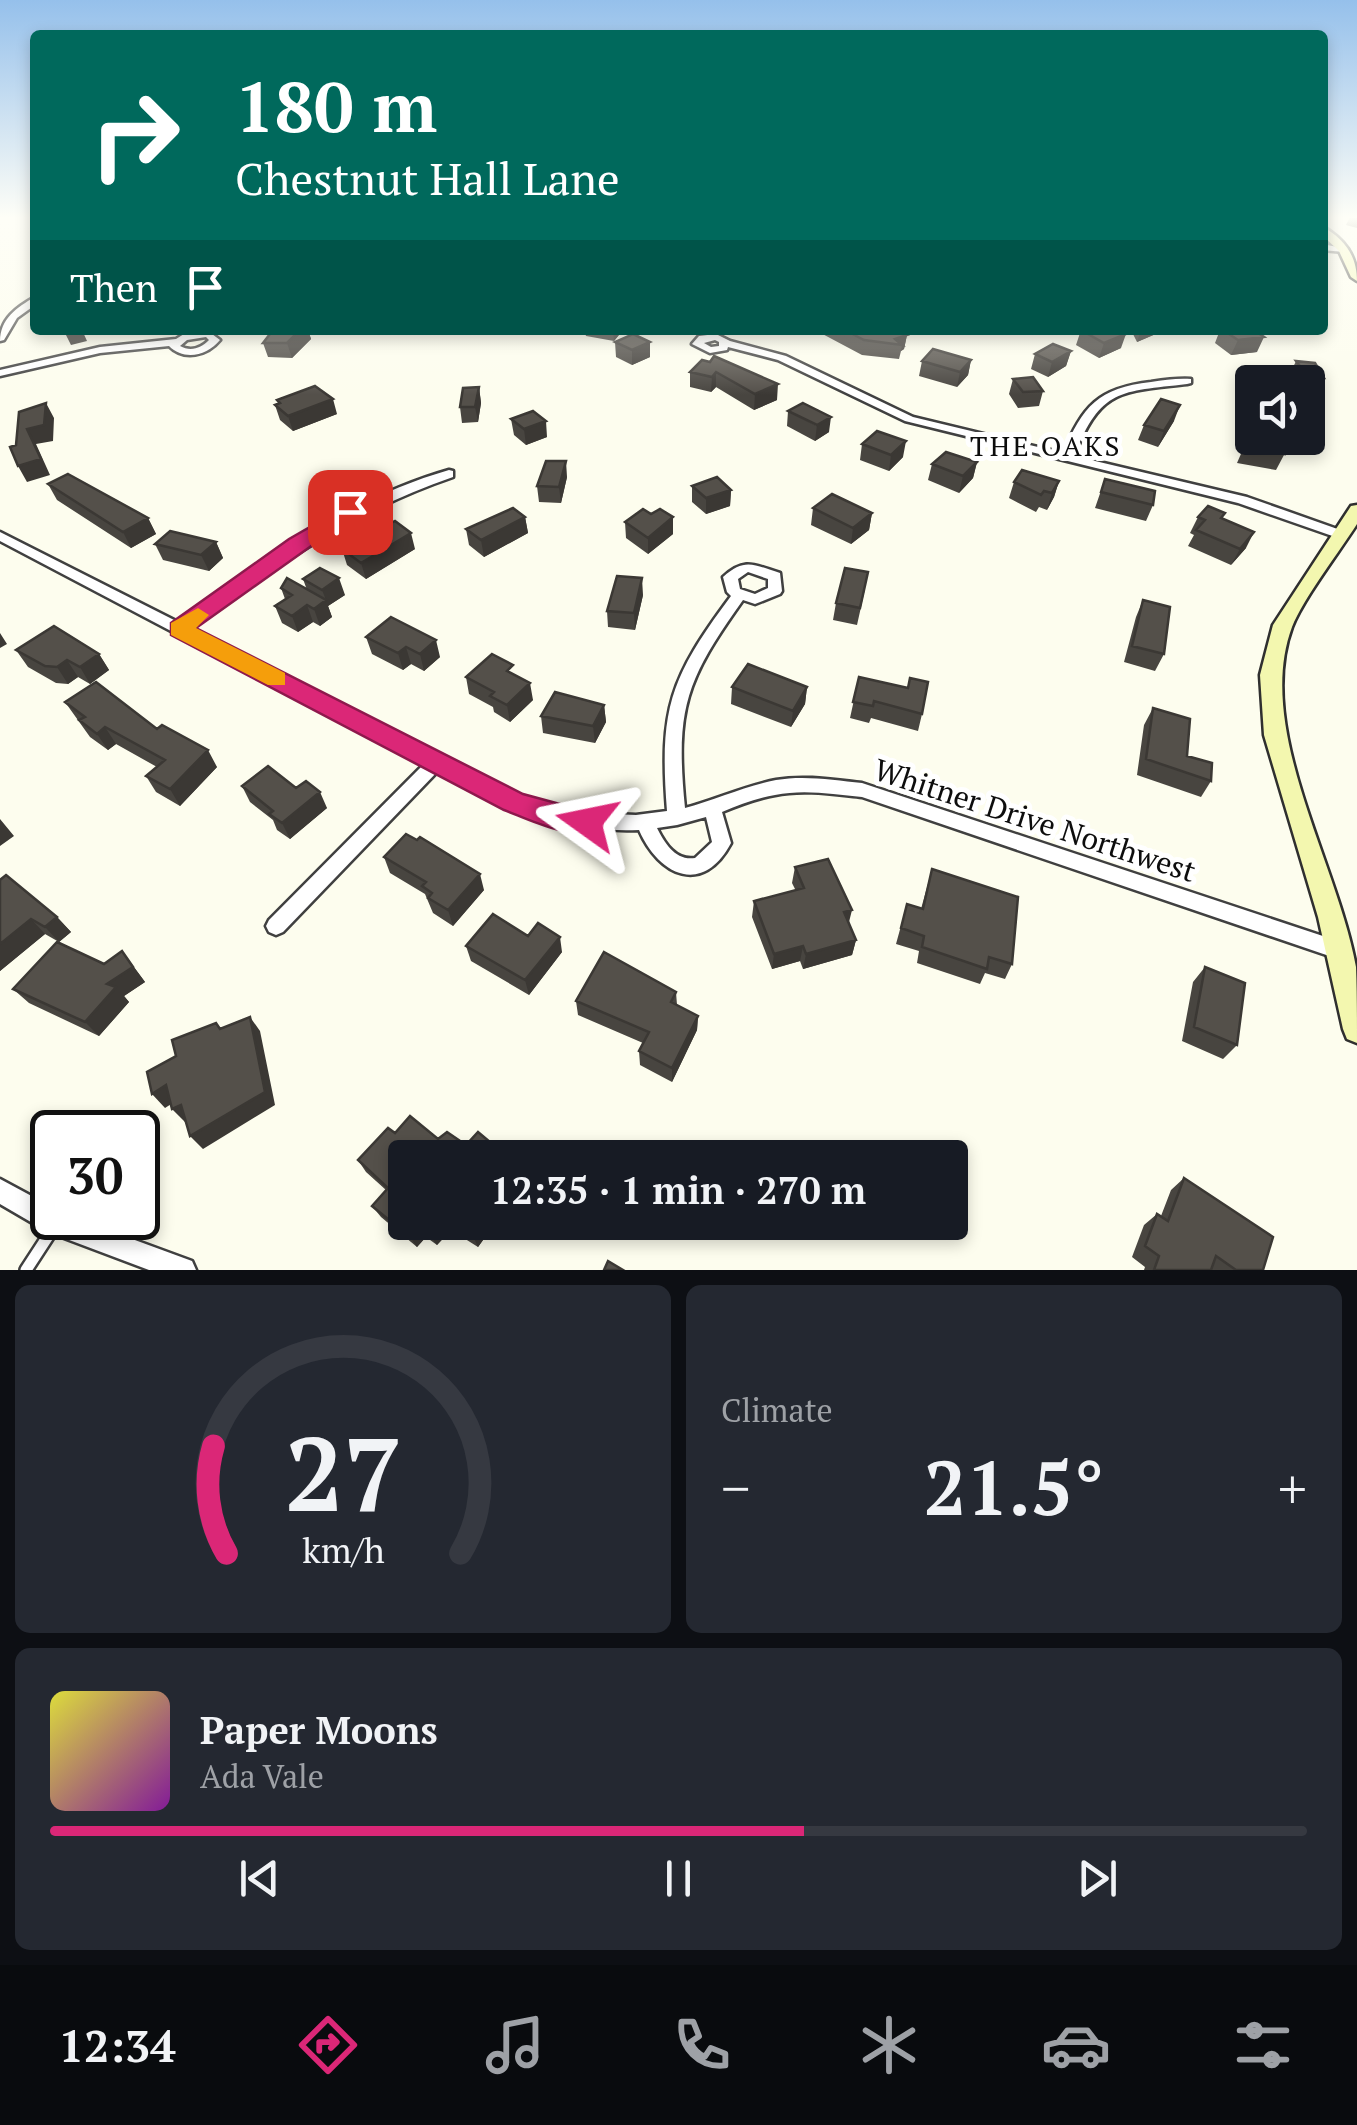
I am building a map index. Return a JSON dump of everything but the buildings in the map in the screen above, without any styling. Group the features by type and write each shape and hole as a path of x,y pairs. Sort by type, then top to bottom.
{"street":[{"path":"0,338 13,316 30,304"},
{"path":"0,374 100,350 176,342"},
{"path":"726,343 782,358 909,419 1242,500 1341,535"},
{"path":"1067,458 1082,416 1096,402 1124,390 1188,380"},
{"path":"179,629 327,524 377,498 449,474"},
{"path":"1357,510 1284,626 1270,675 1275,735 1357,1029"},
{"name":"Whitner Drive Northwest","path":"0,536 546,815 596,824 645,822 676,818 784,786 862,790 1338,950"},
{"path":"676,818 669,744 676,696 696,653 739,596"},
{"path":"276,926 436,762"},
{"path":"645,822 662,858 678,866 696,866 713,857 722,843 712,808"},
{"path":"0,1191 30,1208"},
{"path":"103,1240 183,1270"}],"lane":[{"path":"26,1270 46,1240"}],"slow traffic":[{"path":"198,615 179,629 276,679"}],"district":[{"name":"THE OAKS","path":"1046,445"}],"route":[{"path":"350,512 296,544 179,629 513,802 546,815 587,822"}]}
